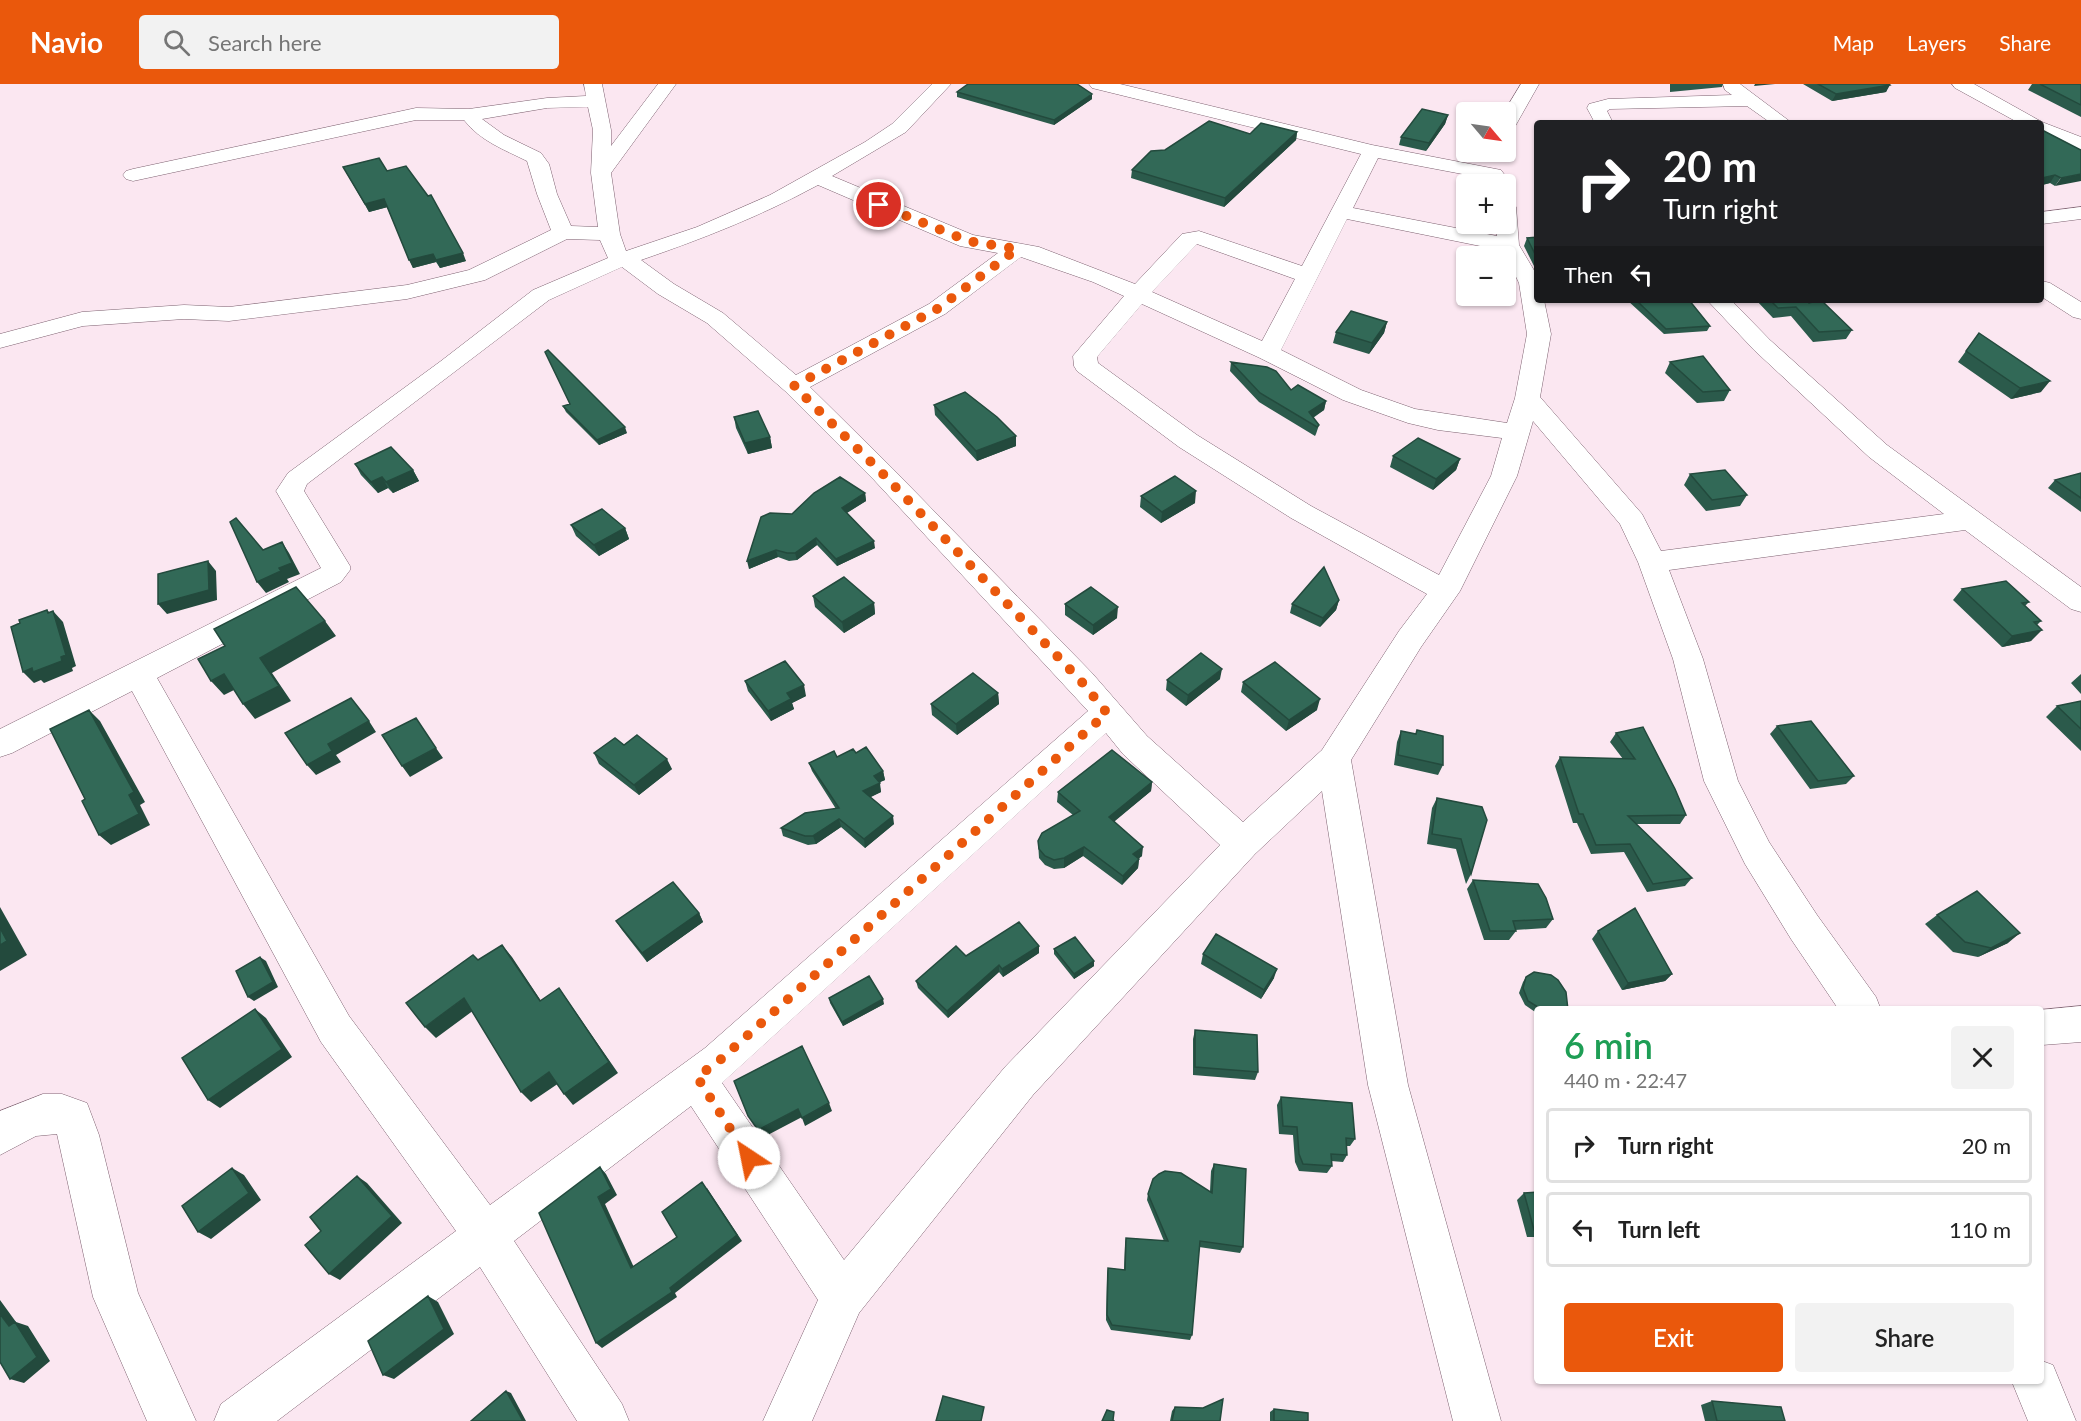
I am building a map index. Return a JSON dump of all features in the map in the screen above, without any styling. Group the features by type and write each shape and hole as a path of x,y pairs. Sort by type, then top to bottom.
{"street":[{"path":"601,173 667,84"},
{"path":"0,744 331,575 336,570 336,566 290,491 297,479 450,366 526,304 553,288 622,260 704,231 777,199 899,128 942,84"},
{"path":"1098,84 1474,174"},
{"path":"1516,108 1530,84"},
{"path":"1728,84 1779,120"},
{"path":"1961,84 2027,120"},
{"path":"133,176 416,114 469,115 547,103 594,92 602,130 601,173 609,234 622,260 715,318 794,386 899,491 1081,681 1135,746 1243,844"},
{"path":"1602,120 1596,108 1608,104 1749,100"},
{"path":"469,115 477,125 497,139 534,158 539,164 547,194 563,232"},
{"path":"2044,129 2081,144"},
{"path":"1268,353 1372,151"},
{"path":"817,177 968,241 1017,249 1101,278 1268,353 1352,395 1407,415 1438,422 1516,432"},
{"path":"1341,212 1508,244"},
{"path":"2044,218 2081,213"},
{"path":"0,341 81,319 184,312 229,314 407,292 477,274 563,232 609,234"},
{"path":"787,1421 843,1297 1019,1081 1243,844 1334,759 1410,639 1445,591 1504,476 1527,398 1539,334 1530,283 1508,244 1507,234"},
{"path":"1308,276 1195,237 1190,239 1138,294 1085,356 1086,366 1188,441 1301,512 1445,591"},
{"path":"794,386 937,309 1017,249"},
{"path":"2044,289 2081,312"},
{"path":"1721,303 1762,345 1878,451 2081,603"},
{"path":"1527,398 1632,520 1652,562 1688,659 1721,781 1758,853 1804,927 1859,1006"},
{"path":"1652,562 1969,520"},
{"path":"139,674 335,1029 484,1235 605,1421"},
{"path":"238,1421 719,1061 1107,713"},
{"path":"1334,759 1388,1084 1477,1421"},
{"path":"2044,1027 2081,1024"},
{"path":"697,1077 709,1099 843,1297"},
{"path":"0,1134 26,1119 55,1112 72,1117 116,1297 150,1378 172,1421"},
{"path":"2037,1384 2052,1421"}],"building":[{"path":"968,84 1077,84 1092,94 1054,120 957,92"},
{"path":"1818,84 1889,84 1890,85 1836,94"},
{"path":"2040,84 2081,84 2081,105"},
{"path":"1422,109 1448,115 1429,143 1401,137"},
{"path":"1209,121 1250,134 1261,123 1297,132 1225,198 1132,170 1151,151 1165,150"},
{"path":"2044,131 2081,150 2081,174 2061,178 2055,175 2044,178"},
{"path":"379,158 387,171 406,166 428,196 431,195 463,253 436,260 433,254 409,260 384,199 365,204 343,167"},
{"path":"1534,237 1534,252 1527,238"},
{"path":"1639,303 1691,303 1710,326 1666,329"},
{"path":"1773,303 1824,303 1852,330 1819,332 1796,307 1778,308"},
{"path":"1351,311 1387,322 1372,343 1336,332"},
{"path":"1979,333 2050,381 2020,388 1966,351"},
{"path":"548,350 625,427 597,440 563,406 570,404 545,352"},
{"path":"1703,356 1730,390 1703,392 1670,362"},
{"path":"1231,362 1267,367 1276,371 1291,390 1298,385 1326,401 1309,412 1319,425 1317,427 1260,393"},
{"path":"965,392 997,417 1016,436 976,451 934,405"},
{"path":"758,411 770,437 745,443 734,417"},
{"path":"1418,438 1460,459 1436,479 1393,456"},
{"path":"391,447 413,470 386,482 382,477 371,482 355,464"},
{"path":"1725,470 1747,495 1712,500 1690,474"},
{"path":"2081,473 2081,498 2055,480"},
{"path":"1175,476 1196,491 1162,512 1141,496"},
{"path":"840,477 865,493 842,508 874,541 836,559 816,538 795,553 776,550 747,561 761,517 770,513 792,514 814,493"},
{"path":"602,509 625,528 594,545 571,525"},
{"path":"236,518 263,550 282,542 292,563 279,568 281,571 257,582 230,522"},
{"path":"208,561 209,590 158,604 158,574"},
{"path":"1324,567 1339,600 1323,618 1292,604"},
{"path":"844,577 874,603 842,622 813,596"},
{"path":"2006,581 2029,602 2022,603 2041,621 2034,622 2042,630 2012,636 1962,589"},
{"path":"296,587 325,621 260,658 279,686 243,704 224,674 211,681 198,659 225,646 214,629"},
{"path":"1091,587 1118,607 1093,625 1065,604"},
{"path":"47,610 48,613 53,611 66,655 61,657 62,661 33,672 32,668 23,672 11,627 20,623 19,620"},
{"path":"1201,653 1222,669 1188,695 1167,680"},
{"path":"785,661 804,685 787,693 791,699 768,711 745,681"},
{"path":"1275,662 1320,699 1289,720 1243,682"},
{"path":"973,673 998,693 956,724 931,704"},
{"path":"351,698 369,721 328,744 332,751 307,765 285,733"},
{"path":"2081,701 2081,729 2057,706"},
{"path":"89,710 134,792 129,795 139,814 99,835 82,801 85,799 50,729"},
{"path":"416,718 436,748 402,766 382,735"},
{"path":"1811,721 1854,776 1818,781 1777,726"},
{"path":"1643,727 1686,815 1628,816 1692,878 1653,884 1630,844 1596,845 1583,814 1579,814 1560,757 1635,759 1616,733"},
{"path":"1417,730 1443,736 1443,765 1398,755 1401,731 1416,734"},
{"path":"637,735 667,759 634,785 594,753 615,738 624,745"},
{"path":"866,747 883,771 874,776 880,783 863,791 893,816 864,839 839,819 813,836 805,836 781,828 805,813 839,808 809,763 834,751 837,757 853,749 856,753"},
{"path":"1112,750 1152,782 1109,817 1143,847 1133,854 1139,859 1123,876 1084,847 1064,858 1054,860 1045,856 1039,849 1038,841 1042,833 1080,811 1058,792"},
{"path":"1437,798 1482,807 1487,820 1471,874 1461,839 1432,834"},
{"path":"1473,880 1538,884 1546,898 1553,919 1513,921 1516,931 1490,931"},
{"path":"673,882 699,913 642,953 616,921"},
{"path":"1977,891 2020,933 1991,948 1965,942 1937,915"},
{"path":"1635,908 1672,974 1628,983 1598,931"},
{"path":"1019,922 1039,946 1002,969 999,965 947,1011 916,981 956,946 966,956"},
{"path":"0,928 7,941 0,945"},
{"path":"1216,934 1277,969 1264,990 1203,954"},
{"path":"1075,937 1094,961 1074,974 1054,949"},
{"path":"502,945 540,1001 559,988 609,1062 564,1094 549,1072 521,1092 464,998 425,1027 406,1003 473,955 478,960"},
{"path":"260,957 273,982 248,997 236,971"},
{"path":"1534,972 1551,975 1558,980 1566,992 1568,1006 1536,1006 1528,1001 1523,988 1526,977"},
{"path":"869,976 883,999 842,1022 829,998"},
{"path":"255,1009 282,1049 208,1100 182,1058"},
{"path":"1195,1030 1257,1035 1258,1072 1195,1067"},
{"path":"802,1046 829,1103 802,1118 798,1109 758,1130 748,1116 734,1081"},
{"path":"1281,1097 1352,1103 1355,1139 1346,1138 1347,1155 1331,1154 1332,1166 1303,1164 1299,1154 1297,1127 1283,1126"},
{"path":"1214,1164 1246,1169 1243,1247 1200,1241 1192,1335 1112,1325 1107,1315 1108,1268 1125,1270 1126,1238 1168,1241 1148,1194 1153,1179 1165,1171 1181,1173 1212,1193"},
{"path":"600,1167 611,1189 598,1197 631,1268 677,1237 662,1212 702,1182 737,1235 670,1288 672,1292 596,1343 539,1213"},
{"path":"232,1168 249,1193 198,1232 182,1206"},
{"path":"357,1176 392,1216 329,1274 305,1245 321,1231 310,1217"},
{"path":"1534,1192 1534,1230 1524,1193"},
{"path":"428,1296 444,1329 383,1375 368,1341"},
{"path":"0,1314 9,1326 15,1322 37,1357 10,1379 0,1362"},
{"path":"506,1391 523,1421 471,1421"},
{"path":"943,1396 984,1407 981,1421 936,1421"},
{"path":"1223,1399 1220,1421 1172,1421 1175,1407 1203,1408"},
{"path":"1712,1401 1781,1407 1785,1421 1717,1421"},
{"path":"1274,1409 1308,1413 1308,1421 1274,1421"},
{"path":"1107,1410 1114,1412 1114,1421 1102,1421"}],"route":[{"path":"749,1158 697,1077 719,1061 860,932 1107,713 1081,681 883,474 794,386 937,309 1017,249 968,241 879,205"}]}
